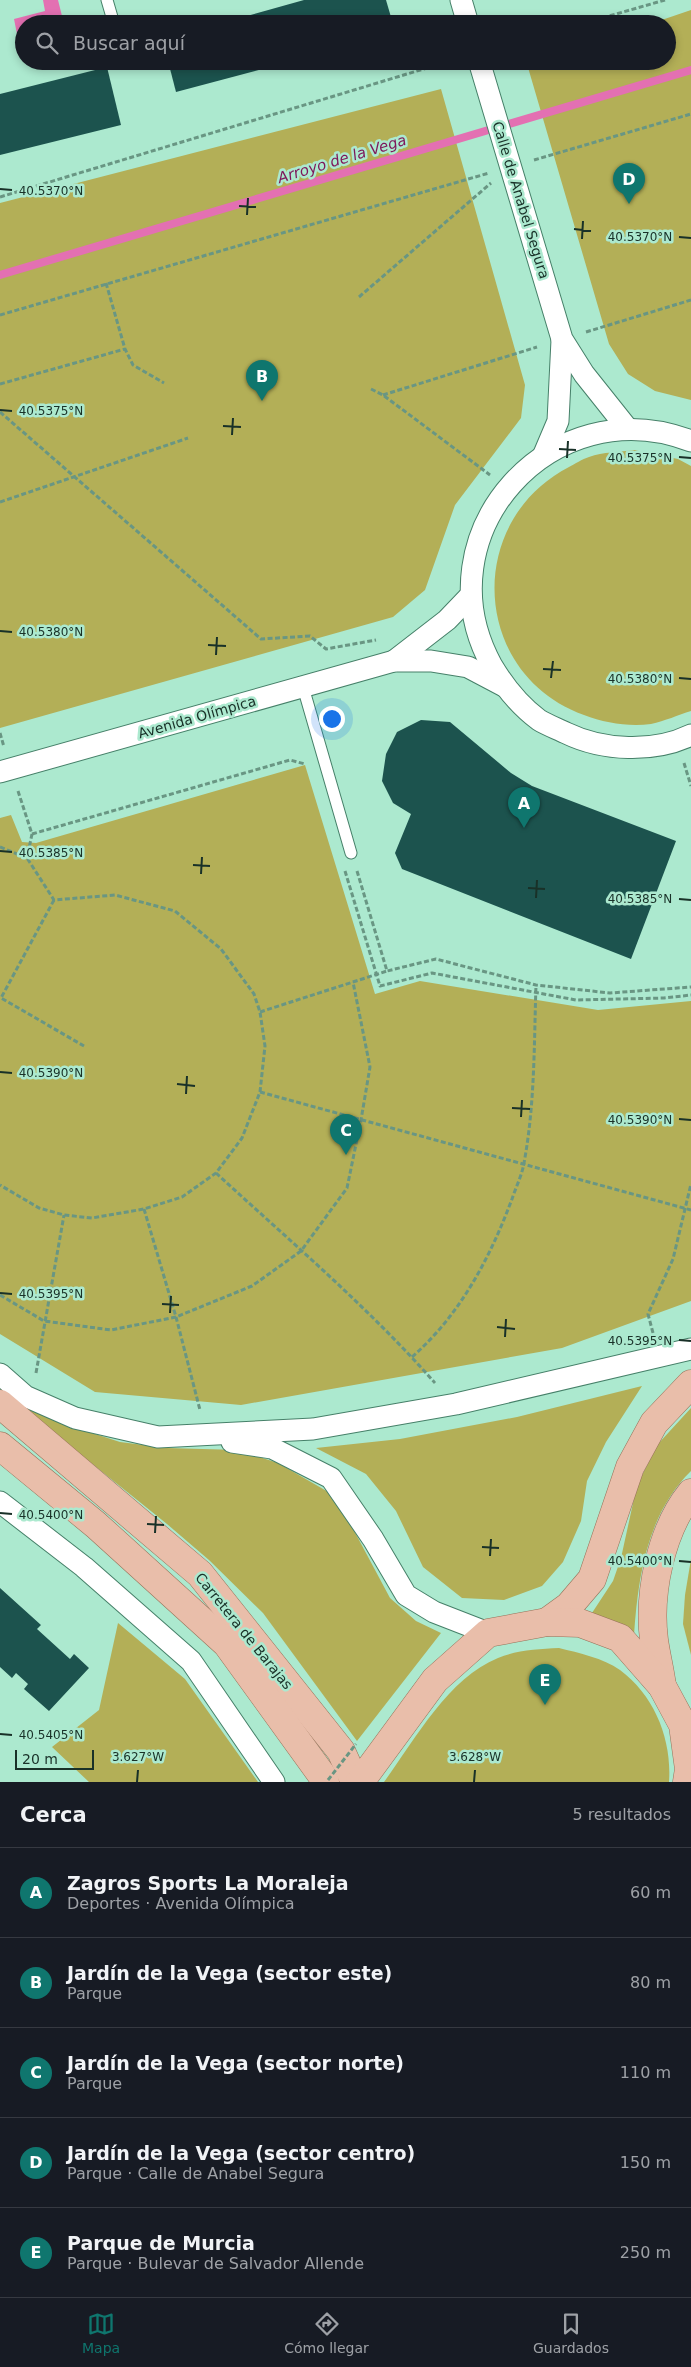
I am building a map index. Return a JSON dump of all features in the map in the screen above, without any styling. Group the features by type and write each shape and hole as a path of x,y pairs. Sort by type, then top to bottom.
{"main road":[{"path":"547,1622 569,1606 592,1579 630,1467 654,1423 691,1384"},
{"name":"Carretera de Barajas","path":"0,1404 200,1574 349,1748 343,1778"},
{"name":"Carretera de Barajas","path":"0,1446 96,1525 226,1644 343,1778"},
{"path":"662,1686 654,1639 653,1601 665,1536 691,1493"},
{"path":"343,1778 435,1680 488,1633 547,1622 580,1623 620,1638 662,1686 684,1725 689,1769 688,1782"}],"street":[{"path":"461,0 465,15"},
{"name":"Calle de Anabel Segura","path":"482,70 562,339 584,374 627,428"},
{"name":"Calle de Anabel Segura","path":"544,454 558,421 562,339"},
{"path":"691,441 670,433 627,428 584,435 544,454 506,487 486,520 473,557 470,596 480,644 504,686 539,720 582,741 630,748 678,742 691,736"},
{"name":"Avenida Olímpica","path":"388,662 447,620 470,596"},
{"name":"Avenida Olímpica","path":"6,771 388,662 431,661 468,667 504,686"},
{"path":"0,1374 25,1396 75,1418 158,1437 187,1436 323,1427 456,1404 691,1349"},
{"path":"187,1436 272,1448 331,1478 373,1539 406,1595 434,1612 488,1633"},
{"path":"0,1502 84,1567 191,1661 274,1782"}],"lane":[{"path":"107,0 111,15"},
{"path":"304,687 352,853"}],"path":[{"path":"612,15 665,0"},
{"path":"0,197 420,70"},
{"path":"0,315 691,114"},
{"path":"359,296 511,167"},
{"path":"106,283 125,349 133,365 164,383"},
{"path":"382,395 691,300"},
{"path":"0,384 125,349"},
{"path":"371,389 382,395 506,487"},
{"path":"0,412 261,639 310,636 326,649 376,639 388,662"},
{"path":"0,502 76,478 188,438"},
{"path":"0,733 6,771 32,834 27,858"},
{"path":"32,834 290,760 306,764"},
{"path":"0,847 27,858 54,900"},
{"path":"352,853 387,971"},
{"path":"344,867 380,986 432,973 576,1000 664,998 691,995"},
{"path":"0,1185 39,1208 64,1215 92,1218 144,1209 182,1197 216,1173 242,1138 260,1092 265,1046 260,1012 254,994 221,949 175,911 115,895 54,900"},
{"path":"54,900 0,999 84,1046"},
{"path":"260,1012 387,971 436,959 536,985 610,993 691,987"},
{"path":"0,1295 44,1321 111,1330 176,1317 252,1286 301,1251 347,1188 361,1120 370,1067 353,982"},
{"path":"412,1357 434,1338 474,1283 499,1234 524,1165 534,1086 536,985"},
{"path":"260,1092 689,1210"},
{"path":"216,1173 412,1357 437,1385"},
{"path":"648,1314 673,1259 689,1210 691,1184"},
{"path":"144,1209 176,1317 201,1416"},
{"path":"35,1376 64,1215"},
{"path":"343,1778 349,1748"}],"shaded area":[{"path":"43,0 58,0 62,15 30,15 45,11"},
{"path":"691,10 691,400 655,391 628,374 609,344 529,70 676,70 676,15"},
{"path":"441,89 525,385 521,418 455,505 425,590 393,617 0,728 0,203"},
{"path":"634,450 678,459 691,466 691,711 656,723 634,725 617,724 592,718 547,695 520,667 502,633 495,597 498,559 511,523 535,492 569,467 586,458 606,453"},
{"path":"305,765 375,994 420,981 598,1010 691,1001 691,1301 562,1348 241,1405 95,1392 0,1334 0,818 11,815 22,842 36,843"},
{"path":"642,1386 606,1442 587,1481 581,1521 563,1562 542,1586 504,1600 462,1598 423,1567 396,1511 366,1474 316,1448 400,1439 517,1417"},
{"path":"14,1401 61,1423 120,1442 167,1448 238,1450 278,1463 330,1493 351,1525 390,1598 416,1621 441,1633 357,1741 263,1613 209,1560 167,1524"},
{"path":"691,1408 691,1471 676,1488 655,1526 642,1569 634,1635 590,1616 613,1581 621,1558 637,1485 658,1444"},
{"path":"691,1559 691,1655 683,1624 685,1595"},
{"path":"118,1623 185,1679 258,1782 89,1782 52,1747 99,1710"},
{"path":"559,1648 606,1662 620,1670 643,1693 659,1720 664,1735 668,1750 669,1782 384,1782 434,1712 463,1680 480,1667 505,1655 528,1650"}],"building":[{"path":"304,0 386,0 390,15 250,15"},
{"path":"95,70 108,70 121,125 0,155 0,94"},
{"path":"170,70 259,70 176,92"},
{"path":"421,720 450,722 511,773 532,786 676,841 631,959 402,869 395,853 411,814 393,803 382,781 386,754 397,732"},
{"path":"0,1588 41,1625 37,1629 70,1659 74,1654 89,1668 49,1711 24,1689 28,1684 16,1673 12,1678 0,1667"}],"waterway":[{"name":"Arroyo de la Vega","path":"0,275 691,70"}],"place":[{"name":"Jardín de la Vega (sector centro)","path":"629,204"},
{"name":"Jardín de la Vega (sector este)","path":"262,401"},
{"name":"Zagros Sports La Moraleja","path":"524,828"},
{"name":"Jardín de la Vega (sector norte)","path":"346,1155"},
{"name":"Parque de Murcia","path":"545,1705"}]}
